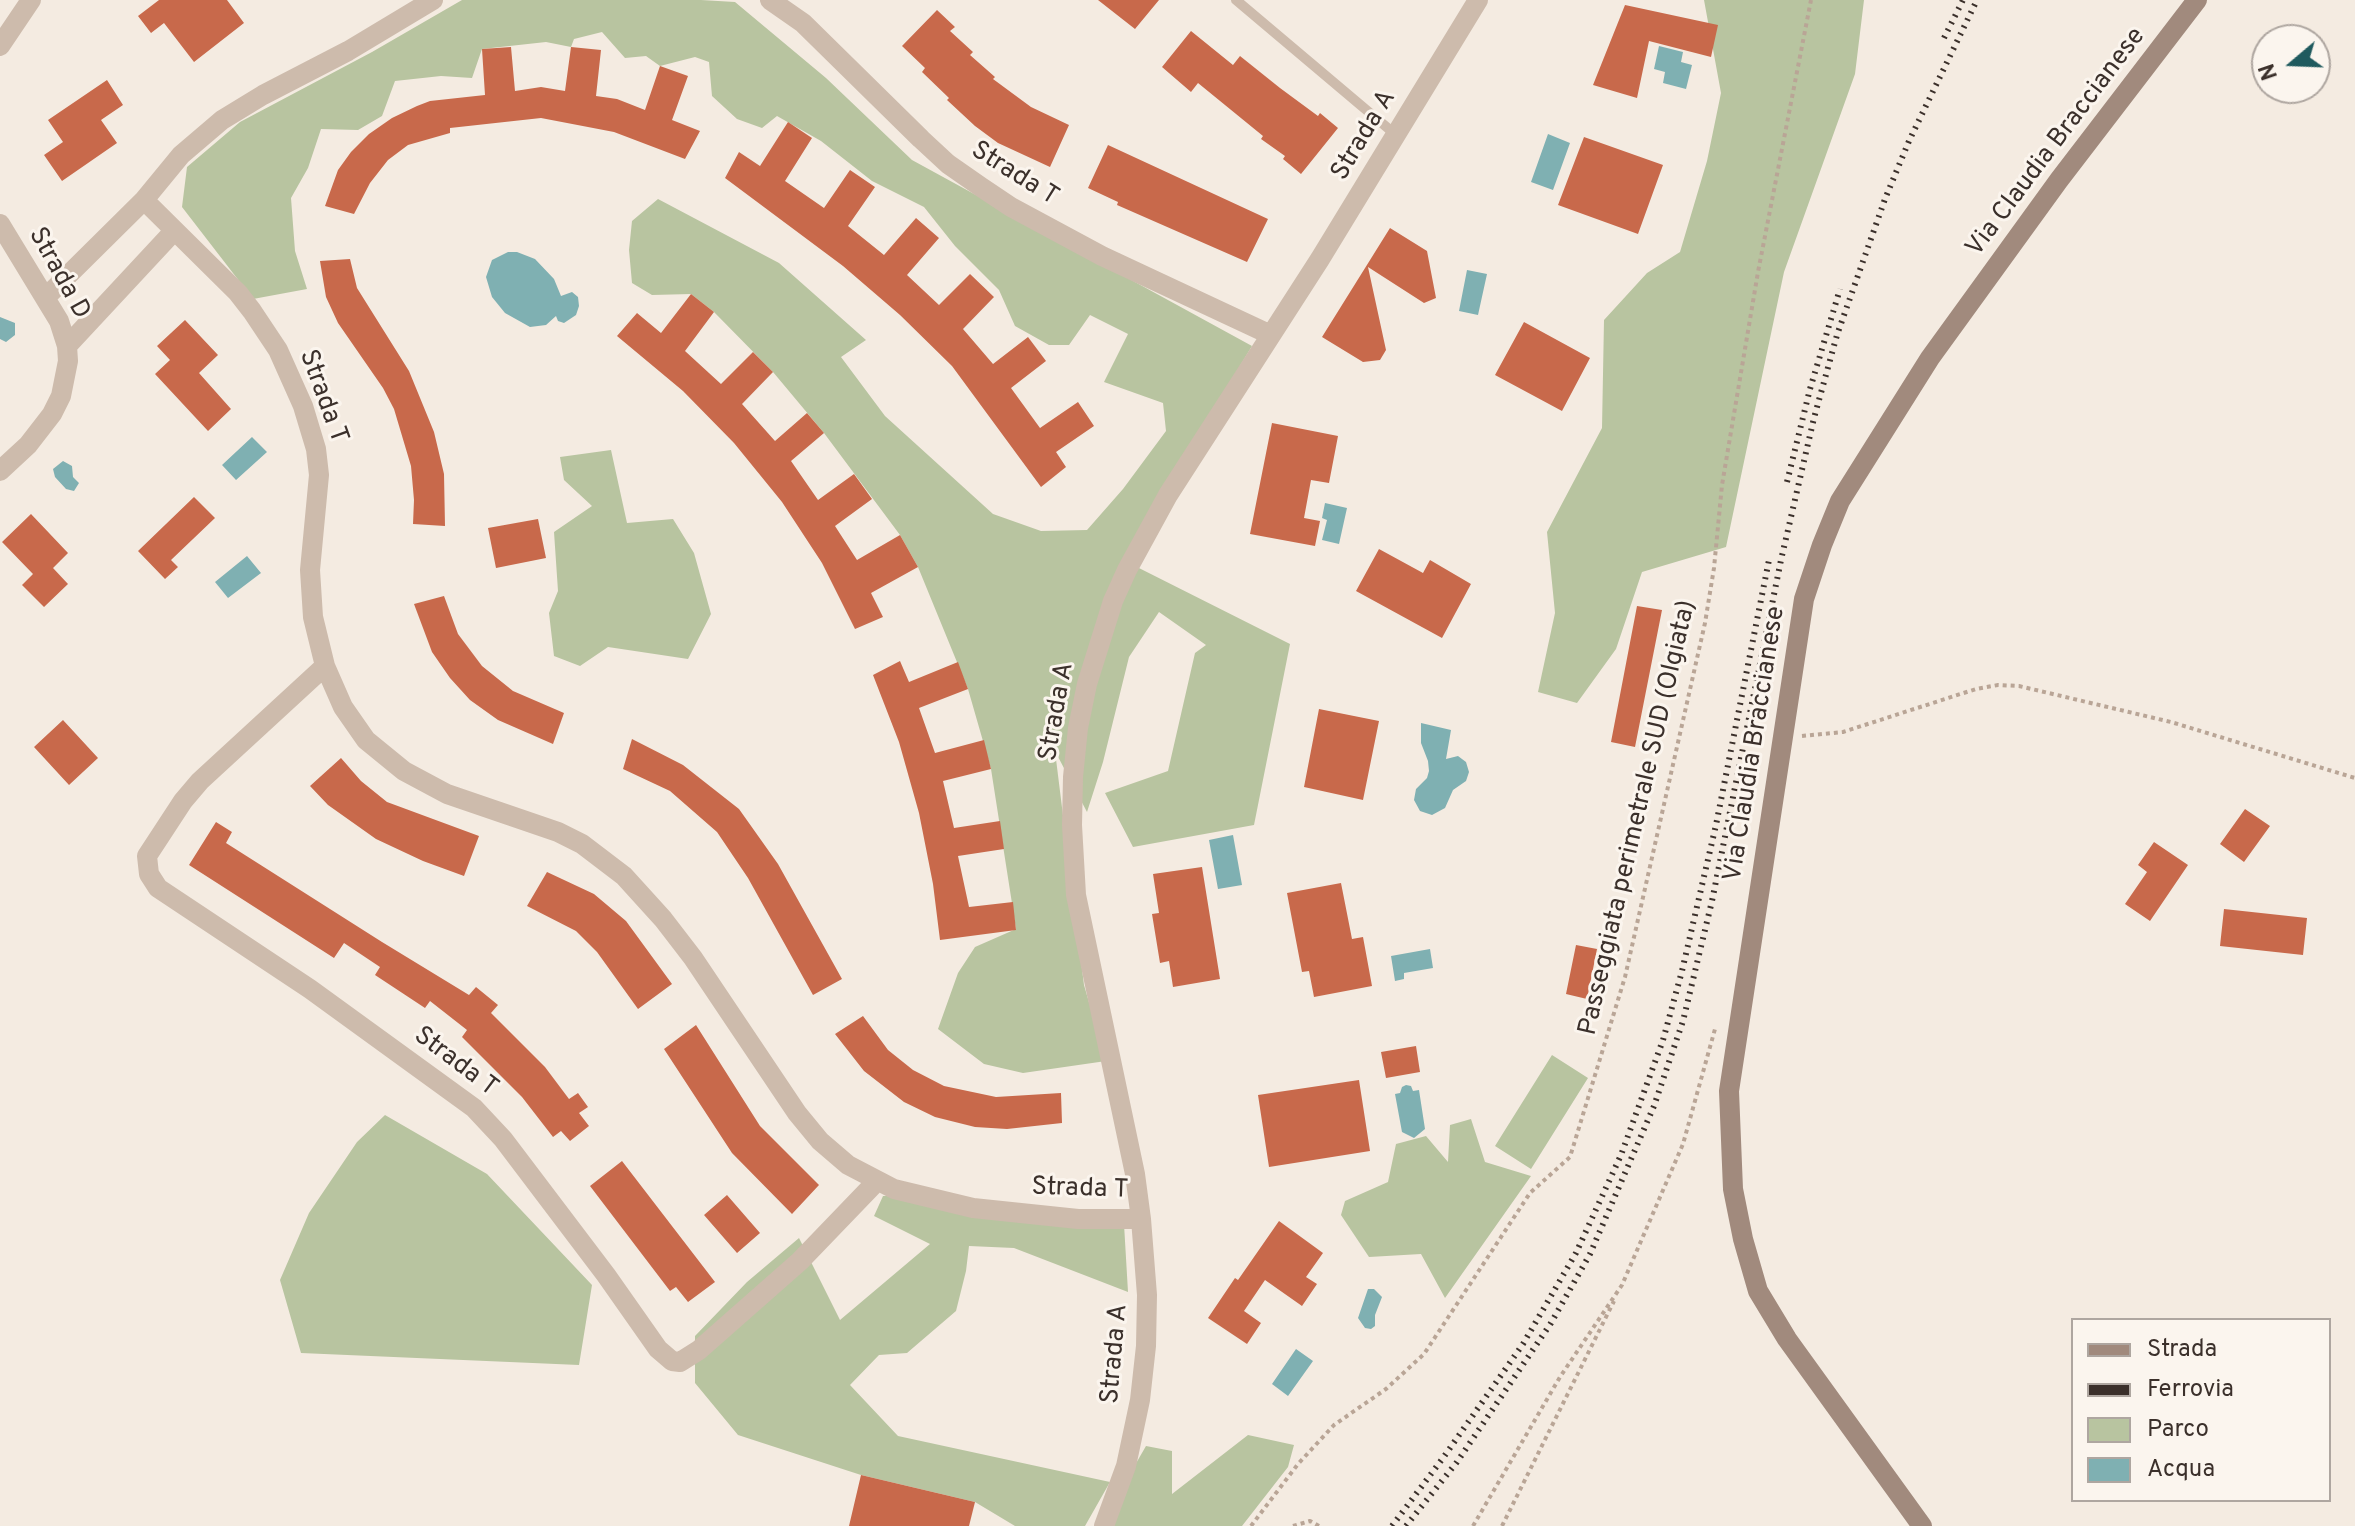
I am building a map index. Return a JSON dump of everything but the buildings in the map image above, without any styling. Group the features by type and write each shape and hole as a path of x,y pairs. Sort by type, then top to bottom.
{"main road":[{"name":"Via Claudia Braccianese","path":"1922,1526 1787,1339 1758,1291 1733,1189 1729,1091 1804,599 1840,501 1930,358 2059,180 2197,0"}],"street":[{"path":"0,46 31,0"},
{"path":"45,298 144,200 181,155 222,120 433,0"},
{"name":"Strada T","path":"770,0 822,40 948,164 981,187 1011,207 1102,256 1271,335"},
{"name":"Strada A","path":"1104,1526 1126,1466 1142,1381 1147,1319 1141,1219 1122,1109 1076,895 1072,812 1078,728 1093,658 1127,570 1168,495 1478,0"},
{"name":"Strada T","path":"144,200 238,293 252,311 278,350 303,406 318,463 319,499 310,593 318,642 333,687 353,724 376,749 404,771 447,794 558,832 582,844 624,876 693,958 797,1113 832,1152 876,1182 973,1208 1078,1219 1141,1219"},
{"name":"Strada D","path":"0,224 59,321 67,346 66,377 52,414 28,445 0,471"},
{"path":"67,346 174,231"},
{"name":"Strada T","path":"325,666 211,771 183,801 147,856 149,874 158,888 310,989 474,1108 503,1139 658,1349 672,1361 680,1362 699,1350 789,1271 876,1182"}],"lane":[{"path":"1236,0 1396,135"}],"path":[{"name":"Passeggiata perimetrale SUD (Olgiata)","path":"1251,1526 1298,1464 1334,1425 1386,1389 1424,1354 1530,1193 1570,1157 1625,977 1705,623 1722,485 1755,287 1811,0"},
{"path":"1784,738 1843,732 1976,689 1998,685 2019,686 2171,722 2355,778"},
{"path":"1502,1526 1622,1285 1683,1144 1717,1022"},
{"path":"1473,1526 1560,1377 1622,1285"},
{"path":"1293,1526 1310,1521 1319,1526"}],"green space":[{"path":"462,0 735,2 826,78 912,160 1252,346 1123,560 1290,644 1254,825 1133,847 1105,793 1168,771 1195,653 1206,645 1159,612 1129,657 1087,812 1055,751 1084,985 1106,1061 1023,1073 984,1064 938,1029 958,973 975,947 1016,929 991,769 968,689 918,567 900,535 824,433 773,372 714,312 691,294 652,295 632,283 629,250 632,221 658,199 779,263 866,340 841,357 885,416 993,514 1041,531 1087,530 1123,489 1166,431 1163,403 1104,382 1128,334 1090,315 1069,345 1049,345 1015,326 999,290 955,246 924,207 872,181 821,141 777,116 762,128 737,119 712,96 709,62 695,57 660,66 646,56 625,58 602,32 574,39 571,47 546,42 482,49 472,78 441,76 395,81 382,116 358,130 321,129 308,168 291,198 295,251 307,289 253,299 182,207 187,167 240,122"},
{"path":"1704,0 1864,0 1855,74 1784,272 1726,547 1642,572 1616,649 1577,703 1538,692 1555,613 1547,532 1602,428 1604,320 1647,273 1680,252 1707,161 1721,93"},
{"path":"611,450 627,523 673,519 694,553 711,614 688,659 608,647 580,666 554,656 549,613 558,591 554,532 592,506 564,480 560,457"},
{"path":"1552,1055 1588,1078 1531,1169 1495,1146"},
{"path":"385,1115 487,1174 592,1285 579,1365 301,1353 280,1280 309,1213 357,1142"},
{"path":"1471,1119 1485,1162 1531,1176 1445,1298 1421,1254 1369,1257 1341,1215 1345,1201 1388,1182 1396,1144 1426,1136 1448,1162 1450,1125"},
{"path":"917,1195 1124,1224 1128,1292 1014,1248 969,1246 956,1311 907,1353 879,1355 850,1385 898,1436 1110,1482 1085,1526 1015,1526 975,1502 861,1475 738,1435 695,1383 695,1336 747,1282 799,1238 840,1320 930,1244 874,1216 883,1196"},
{"path":"1248,1435 1294,1445 1288,1467 1242,1526 1112,1526 1131,1472 1146,1446 1172,1451 1172,1494"}],"water":[{"path":"1659,46 1683,52 1681,62 1692,65 1686,89 1663,83 1665,72 1654,69"},
{"path":"1548,134 1570,143 1553,190 1531,182"},
{"path":"508,252 535,259 554,279 561,296 572,292 578,297 576,315 564,323 558,321 556,316 546,325 530,327 505,313 492,297 486,277 492,260"},
{"path":"1467,270 1487,274 1478,315 1459,311"},
{"path":"0,317 15,323 15,335 6,342 0,339"},
{"path":"252,437 267,452 236,480 222,465"},
{"path":"63,461 72,466 73,477 79,483 74,491 66,489 55,477 53,469"},
{"path":"1325,503 1347,508 1339,544 1322,540 1327,520 1322,518"},
{"path":"247,556 261,573 228,598 215,582"},
{"path":"1421,723 1451,730 1446,759 1458,756 1466,762 1469,772 1466,781 1453,790 1445,808 1432,815 1420,811 1414,800 1416,789 1427,778 1429,771 1421,743"},
{"path":"1233,835 1242,885 1218,889 1209,840"},
{"path":"1430,949 1433,968 1404,973 1404,979 1395,981 1391,956"},
{"path":"1406,1085 1411,1086 1413,1091 1419,1090 1425,1129 1414,1138 1402,1132 1395,1094"},
{"path":"1368,1289 1374,1289 1382,1297 1375,1315 1375,1326 1371,1329 1365,1328 1358,1318"},
{"path":"1296,1349 1313,1361 1288,1396 1272,1384"}],"railway":[{"path":"1944,38 1963,0"},
{"path":"1406,1526 1457,1462 1551,1323 1590,1254 1654,1106 1683,1021 1712,901 1781,560 1837,335 1909,141 1977,0"},
{"path":"1787,482 1810,389 1840,289"},
{"path":"1392,1526 1523,1344 1576,1253 1621,1155 1663,1040 1682,971 1716,825 1769,560"}]}
